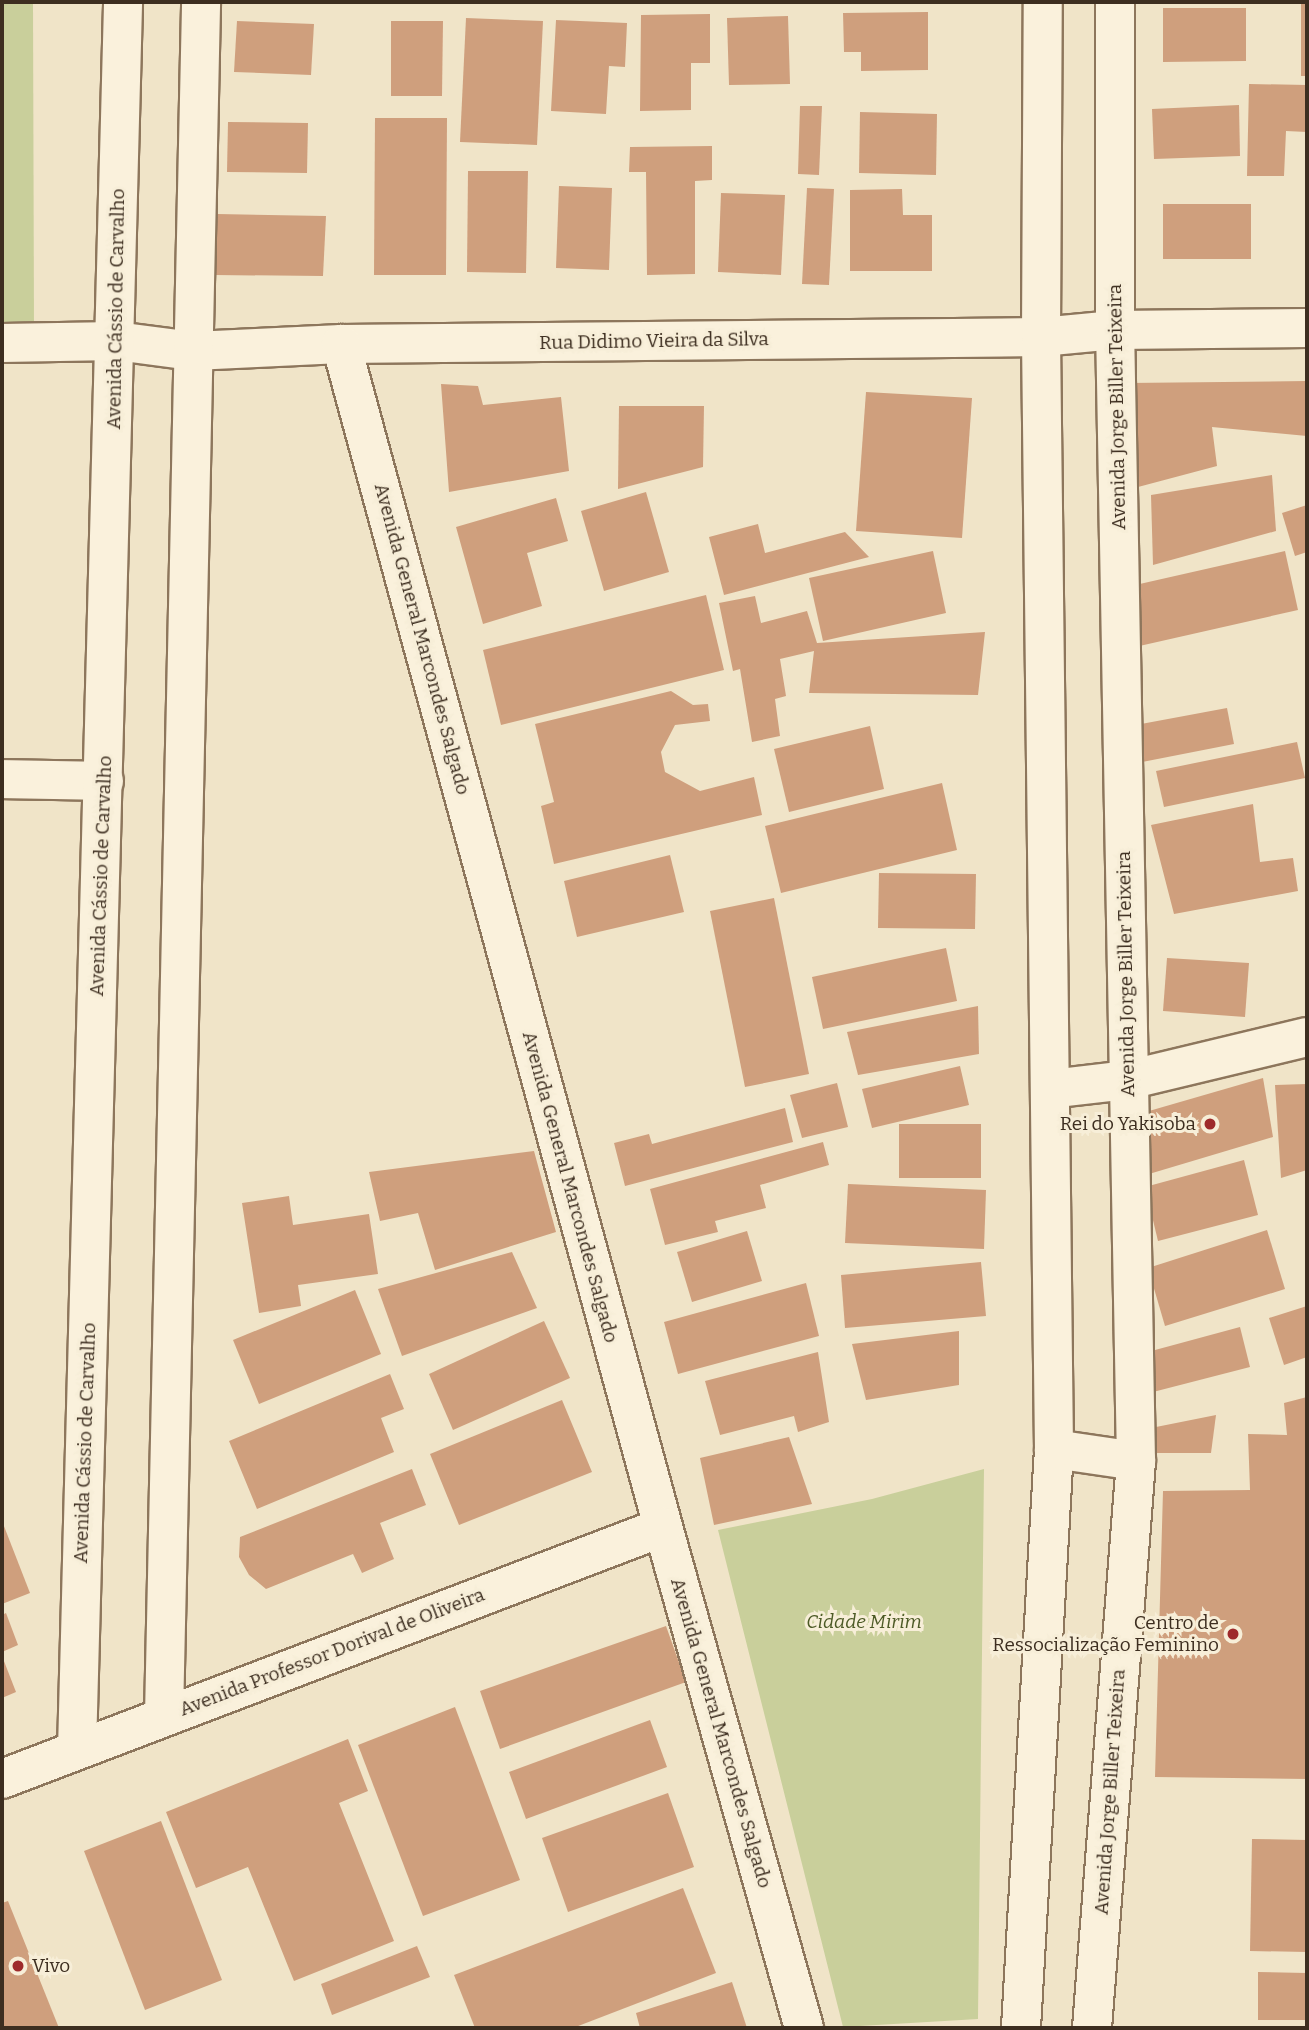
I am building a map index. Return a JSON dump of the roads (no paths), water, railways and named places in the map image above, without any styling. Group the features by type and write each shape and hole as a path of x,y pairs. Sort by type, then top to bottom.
{"street":[{"name":"Avenida Cássio de Carvalho","path":"77,1750 123,2"},
{"path":"164,1716 201,2"},
{"path":"1021,2028 1054,1449 1041,337 1043,2"},
{"name":"Avenida Jorge Biller Teixeira","path":"1092,2028 1136,1461 1115,330 1115,2"},
{"name":"Rua Didimo Vieira da Silva","path":"2,343 116,341 193,351 341,344 1041,337 1115,330 1307,328"},
{"name":"Avenida General Marcondes Salgado","path":"341,344 663,1527 804,2028"},
{"path":"2,779 104,781"},
{"path":"1050,1089 1128,1080 1307,1037"},
{"path":"1054,1449 1136,1461"},
{"name":"Avenida Professor Dorival de Oliveira","path":"2,1779 663,1527"}],"place":[{"name":"Rei do Yakisoba","path":"1210,1124"},
{"name":"Centro de Ressocialização Feminino","path":"1233,1634"},
{"name":"Vivo","path":"18,1966"}],"park label":[{"name":"Cidade Mirim","path":"864,1622"}]}
